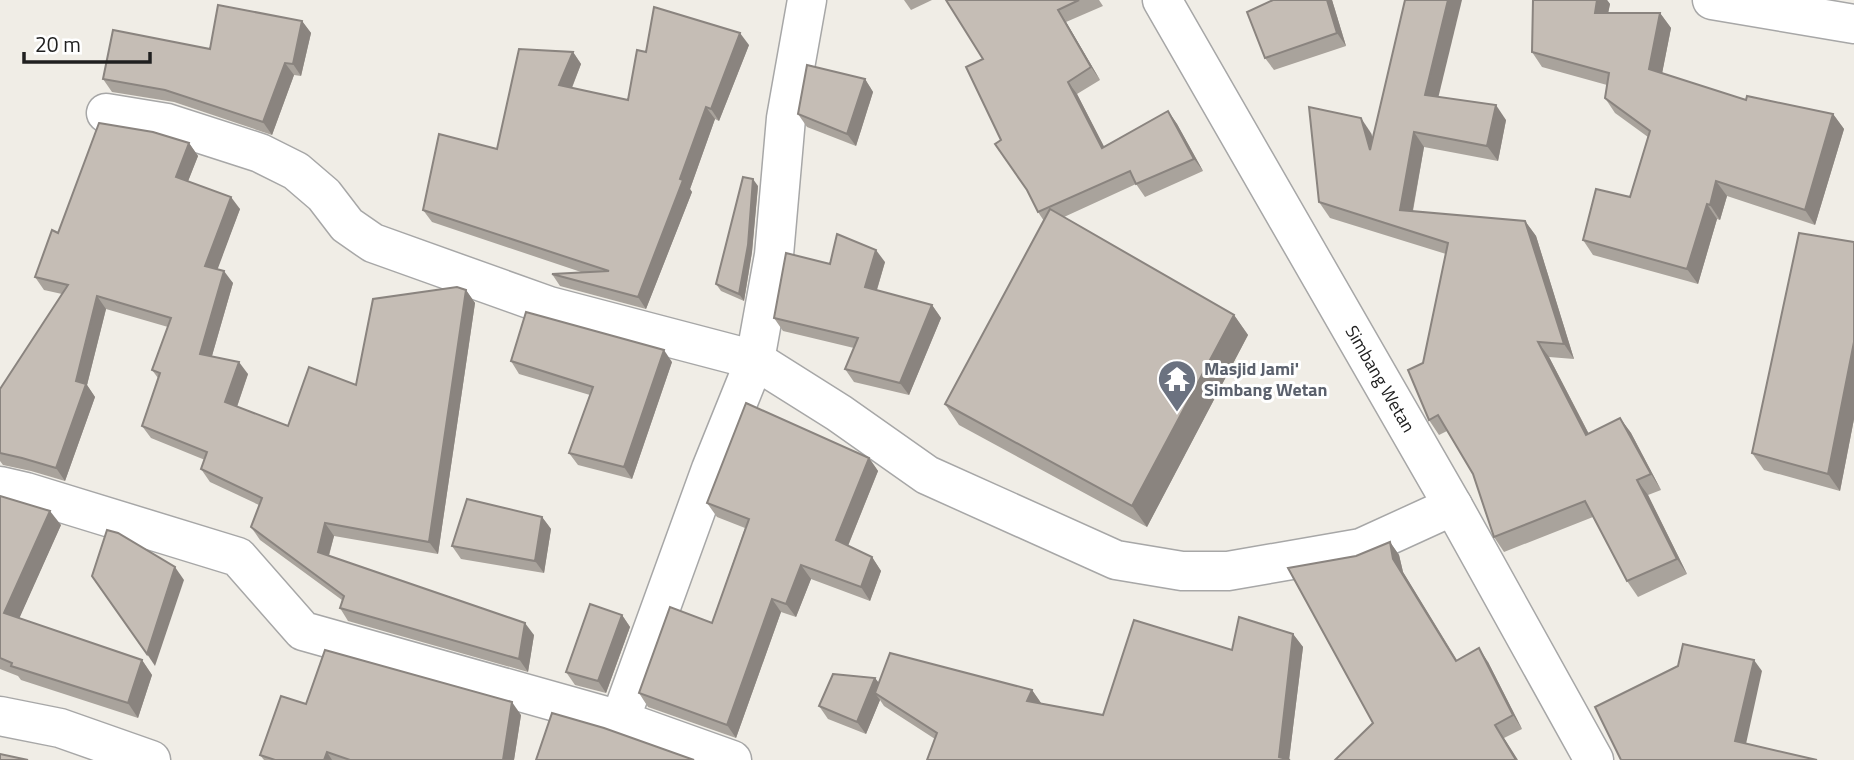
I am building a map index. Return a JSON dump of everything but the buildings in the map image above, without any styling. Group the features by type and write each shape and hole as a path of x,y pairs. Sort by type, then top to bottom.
{"street":[{"path":"620,720 711,469 755,360 774,255 786,118 807,0"},
{"name":"Simbang Wetan","path":"1162,0 1453,506 1594,760"},
{"path":"1712,0 1854,24"},
{"path":"106,113 167,122 260,153 296,171 324,195 347,225 373,243 549,306 755,360 839,413 927,475 1116,560 1182,571 1228,571 1361,548 1453,506"},
{"path":"0,485 239,557 303,631 620,720 732,760"},
{"path":"0,716 60,728 151,760"}],"place":[{"name":"Masjid Jami' Simbang Wetan","path":"1177,413"}]}
